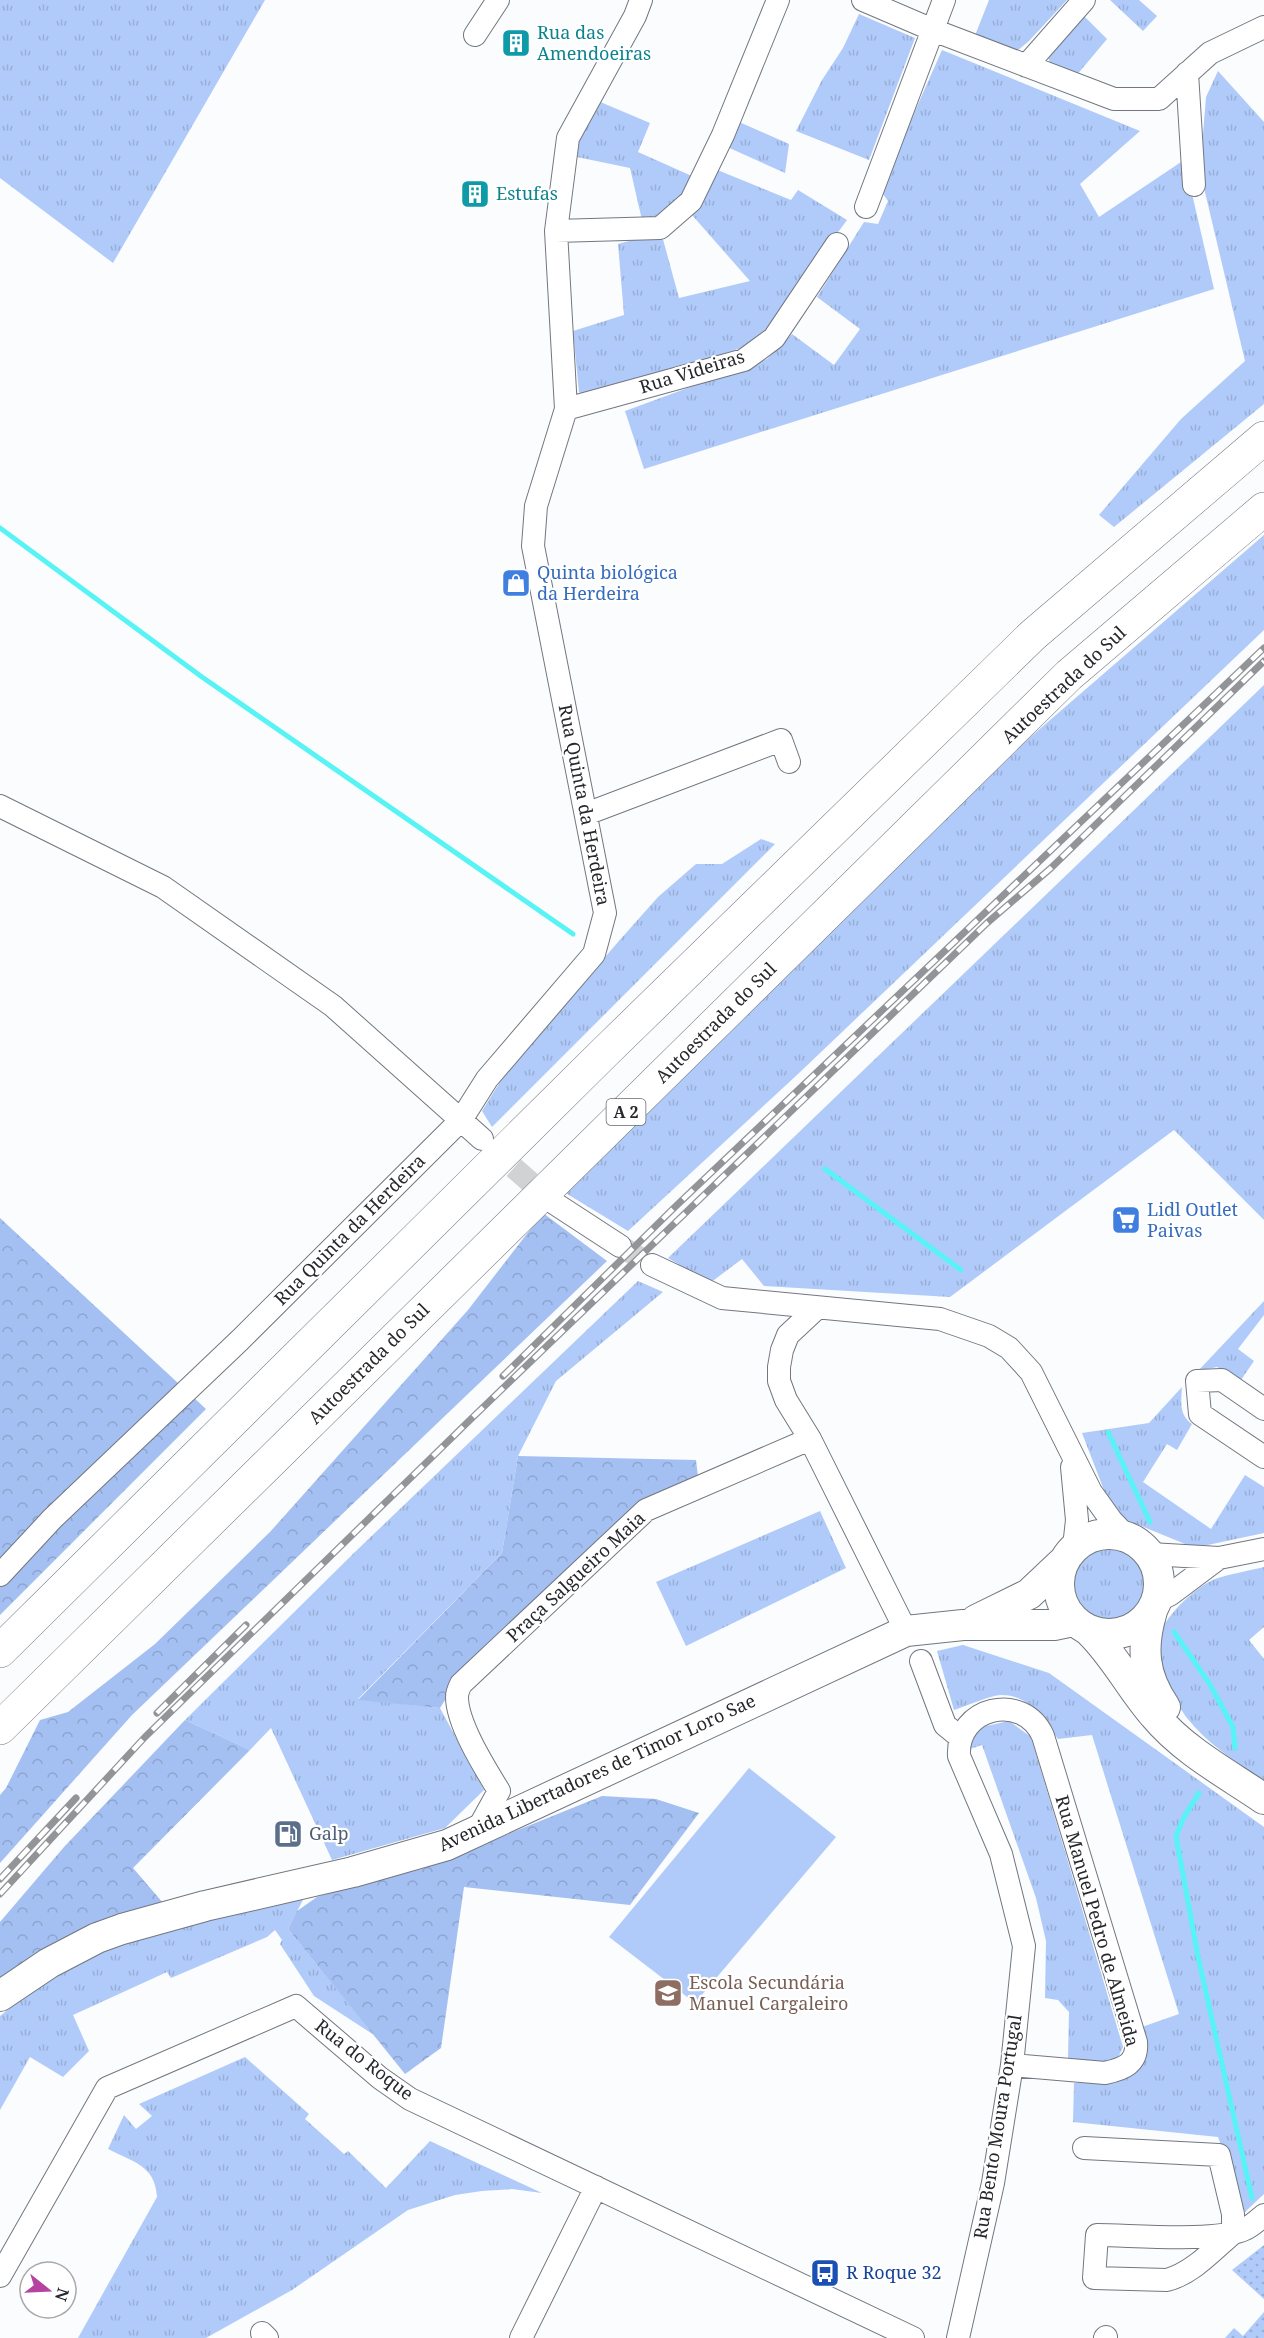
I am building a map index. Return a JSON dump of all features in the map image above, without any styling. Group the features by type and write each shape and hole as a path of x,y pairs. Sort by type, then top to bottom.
{"highway":[{"path":"0,1651 605,1052 1033,635 1264,438"},
{"name":"Autoestrada do Sul","path":"0,1728 1069,675 1264,509"}],"main road":[{"path":"1105,1534 1139,1546 1157,1568 1160,1585 1145,1639 1146,1663 1154,1688 1173,1718 1253,1791 1190,1749 1167,1729 1153,1715 1104,1646 1081,1626 1062,1603 1059,1590 1060,1572 1069,1554 1088,1538 1105,1534"},
{"name":"Avenida Libertadores de Timor Loro Sae","path":"963,1625 990,1615 1029,1594 1069,1554"},
{"path":"1081,1626 1108,1635 1123,1633 1140,1625 1154,1606"},
{"name":"Avenida Libertadores de Timor Loro Sae","path":"0,2001 11,1988 73,1950 122,1929 205,1906 353,1872 447,1845 906,1631 963,1625 1081,1626"}],"street":[{"path":"475,35 498,0"},
{"name":"Rua Quinta da Herdeira","path":"0,1575 52,1519 240,1340 461,1120 487,1079 594,954 605,913 533,546 536,506 566,409 556,231 568,138 635,16 641,0"},
{"path":"556,231 660,228 692,201 723,135 778,0"},
{"path":"863,0 933,30 1114,99 1159,99 1210,53 1264,27"},
{"path":"866,207 944,0"},
{"path":"1026,66 1084,0"},
{"path":"1187,73 1194,185"},
{"name":"Rua Videiras","path":"566,409 744,360 774,338 837,244"},
{"path":"586,814 781,740 789,762"},
{"path":"0,806 163,886 333,1006 482,1139"},
{"path":"554,1203 620,1246"},
{"path":"652,1265 722,1298 940,1319 989,1336 1009,1348 1031,1372 1091,1492 1111,1520 1139,1546 1219,1558 1264,1549"},
{"path":"817,1308 788,1335 778,1367 779,1381 786,1400 810,1439 906,1631"},
{"path":"1264,1409 1222,1380 1197,1381 1200,1414 1264,1457"},
{"name":"Praça Salgueiro Maia","path":"477,1831 499,1791 475,1750 459,1708 456,1696 461,1684 646,1510 810,1439"},
{"path":"1069,1554 1077,1520 1070,1450"},
{"path":"1154,1606 1219,1558"},
{"path":"921,1661 945,1725 961,1738"},
{"name":"Rua Manuel Pedro de Almeida","path":"961,1738 968,1725 978,1717 1002,1710 1016,1710 1025,1714 1039,1727 1136,2042 1137,2050 1131,2063 1119,2070 1105,2073 1012,2065"},
{"name":"Rua Bento Moura Portugal","path":"958,2338 993,2183 1012,2065 1024,1946 1001,1854 959,1756 961,1738"},
{"name":"Rua do Roque","path":"0,2276 107,2088 296,2006 380,2078 410,2099 913,2338"},
{"path":"1084,2148 1219,2155 1233,2214 1233,2233 1190,2270 1178,2277 1167,2280 1094,2278 1097,2235 1201,2237 1233,2233 1248,2228 1264,2215"},
{"path":"521,2338 596,2187"}],"green space":[{"path":"0,0 265,0 113,263 0,178"},
{"path":"989,0 1067,0 1017,51 974,38"},
{"path":"1110,0 1139,0 1157,16 1143,31"},
{"path":"859,14 915,38 869,160 796,131 822,80 843,48"},
{"path":"1082,14 1107,39 1076,76 1051,66 1047,54"},
{"path":"942,50 1140,131 1080,184 1099,217 1190,156 1190,185 1214,289 644,469 625,411 767,359 792,334 834,365 860,329 817,297 864,222 878,224 888,201 880,190"},
{"path":"1218,71 1264,122 1264,404 1114,527 1099,515 1181,419 1245,361 1200,171 1206,97"},
{"path":"598,101 650,123 638,152 694,177 680,198 666,210 642,220 630,168 577,157 580,136"},
{"path":"737,121 789,144 785,173 725,146"},
{"path":"715,169 791,200 798,190 847,220 770,325 749,344 586,398 579,392 573,331 624,315 618,244 661,232 679,298 750,281 692,215"},
{"path":"1264,535 1264,630 798,1074 628,1231 564,1192 998,765"},
{"path":"1264,685 1264,1220 1174,1130 950,1297 764,1286 742,1259 710,1283 668,1258"},
{"path":"761,839 775,844 492,1127 482,1111 505,1074 658,897 696,864 722,864"},
{"path":"543,1213 607,1261 132,1715 0,1863 0,1795 6,1788 40,1720 68,1712 155,1644 270,1532 468,1310"},
{"path":"0,1218 206,1409 0,1615"},
{"path":"638,1281 663,1292 556,1381 518,1456 502,1553 358,1699 440,1708 484,1790 445,1828 332,1860 271,1728 250,1750 185,1720 356,1551"},
{"path":"1264,1301 1264,1315 1238,1349 1254,1361 1241,1380 1217,1367 1198,1371"},
{"path":"1182,1387 1183,1412 1192,1424 1177,1450 1167,1444 1143,1482 1211,1529 1245,1475 1264,1487 1264,1533 1203,1546 1190,1546 1129,1521 1118,1514 1109,1503 1082,1433 1149,1423"},
{"path":"518,1456 696,1460 698,1477 456,1683 440,1708 358,1700 502,1553"},
{"path":"820,1511 846,1568 686,1646 656,1582"},
{"path":"1109,1547 1124,1550 1137,1559 1146,1572 1149,1587 1146,1602 1137,1615 1124,1624 1109,1627 1094,1624 1081,1615 1072,1602 1069,1587 1072,1572 1081,1559 1094,1550"},
{"path":"1264,1567 1264,1627 1249,1640 1264,1659 1264,1784 1214,1745 1187,1718 1163,1677 1156,1651 1161,1630 1168,1619 1196,1590 1215,1579"},
{"path":"963,1645 1049,1673 1264,1827 1264,2194 1245,2212 1218,2137 1073,2122 1074,2083 1120,2080 1134,2074 1147,2054 1142,2027 1179,2014 1092,1735 1058,1739 1034,1709 1027,1703 1010,1696 995,1696 954,1710 937,1651"},
{"path":"185,1720 250,1750 133,1868 164,1904 67,1936 0,1985 0,1922 64,1847"},
{"path":"1009,1721 1031,1737 1123,2047 1116,2062 1091,2064 1068,2058 1069,2012 1058,2000 1045,1998 1046,1941 1036,1898 982,1745 970,1749 977,1728"},
{"path":"749,1768 836,1837 695,2003 609,1937"},
{"path":"602,1796 656,1799 699,1813 630,1905 464,1887 441,2048 405,2074 288,1929 297,1911 317,1897 364,1882 422,1869"},
{"path":"307,1892 288,1929 374,2035 314,1996 280,1944 282,1940 275,1930 267,1937 171,1978 167,1972 73,2015 89,2051 63,2077 30,2057 0,2110 0,2016 16,2003 75,1964 114,1945"},
{"path":"245,2057 309,2114 305,2119 344,2154 348,2151 386,2188 430,2141 542,2193 512,2189 482,2191 455,2195 408,2210 292,2290 206,2338 78,2338 157,2197 152,2178 147,2171 134,2161 108,2149 124,2115 136,2129 152,2116 139,2104"},
{"path":"1264,2245 1264,2299 1232,2270"},
{"path":"1264,2312 1264,2338 1225,2338 1234,2328 1243,2336"}],"waterway":[{"path":"0,528 202,677 573,934"},
{"path":"825,1169 961,1270"},
{"path":"1108,1432 1150,1522"},
{"path":"1174,1632 1209,1683 1233,1727 1235,1748"},
{"path":"1199,1793 1184,1817 1176,1836 1198,1957 1252,2198"}],"tunnel":[{"path":"489,1146 552,1201"},
{"path":"620,1246 652,1265"}],"railway":[{"path":"503,1376 677,1205 1264,648"},
{"path":"0,1894 145,1737 472,1418 987,923 1051,868 1264,661"},
{"path":"157,1713 246,1625"},
{"path":"0,1879 76,1798"}],"place":[{"name":"Rua das Amendoeiras","path":"516,43"},
{"name":"Estufas","path":"475,194"},
{"name":"Quinta biológica da Herdeira","path":"516,583"},
{"name":"Lidl Outlet Paivas","path":"1126,1220"},
{"name":"Galp","path":"288,1834"},
{"name":"Escola Secundária Manuel Cargaleiro","path":"668,1993"},
{"name":"R Roque 32","path":"825,2273"}]}
